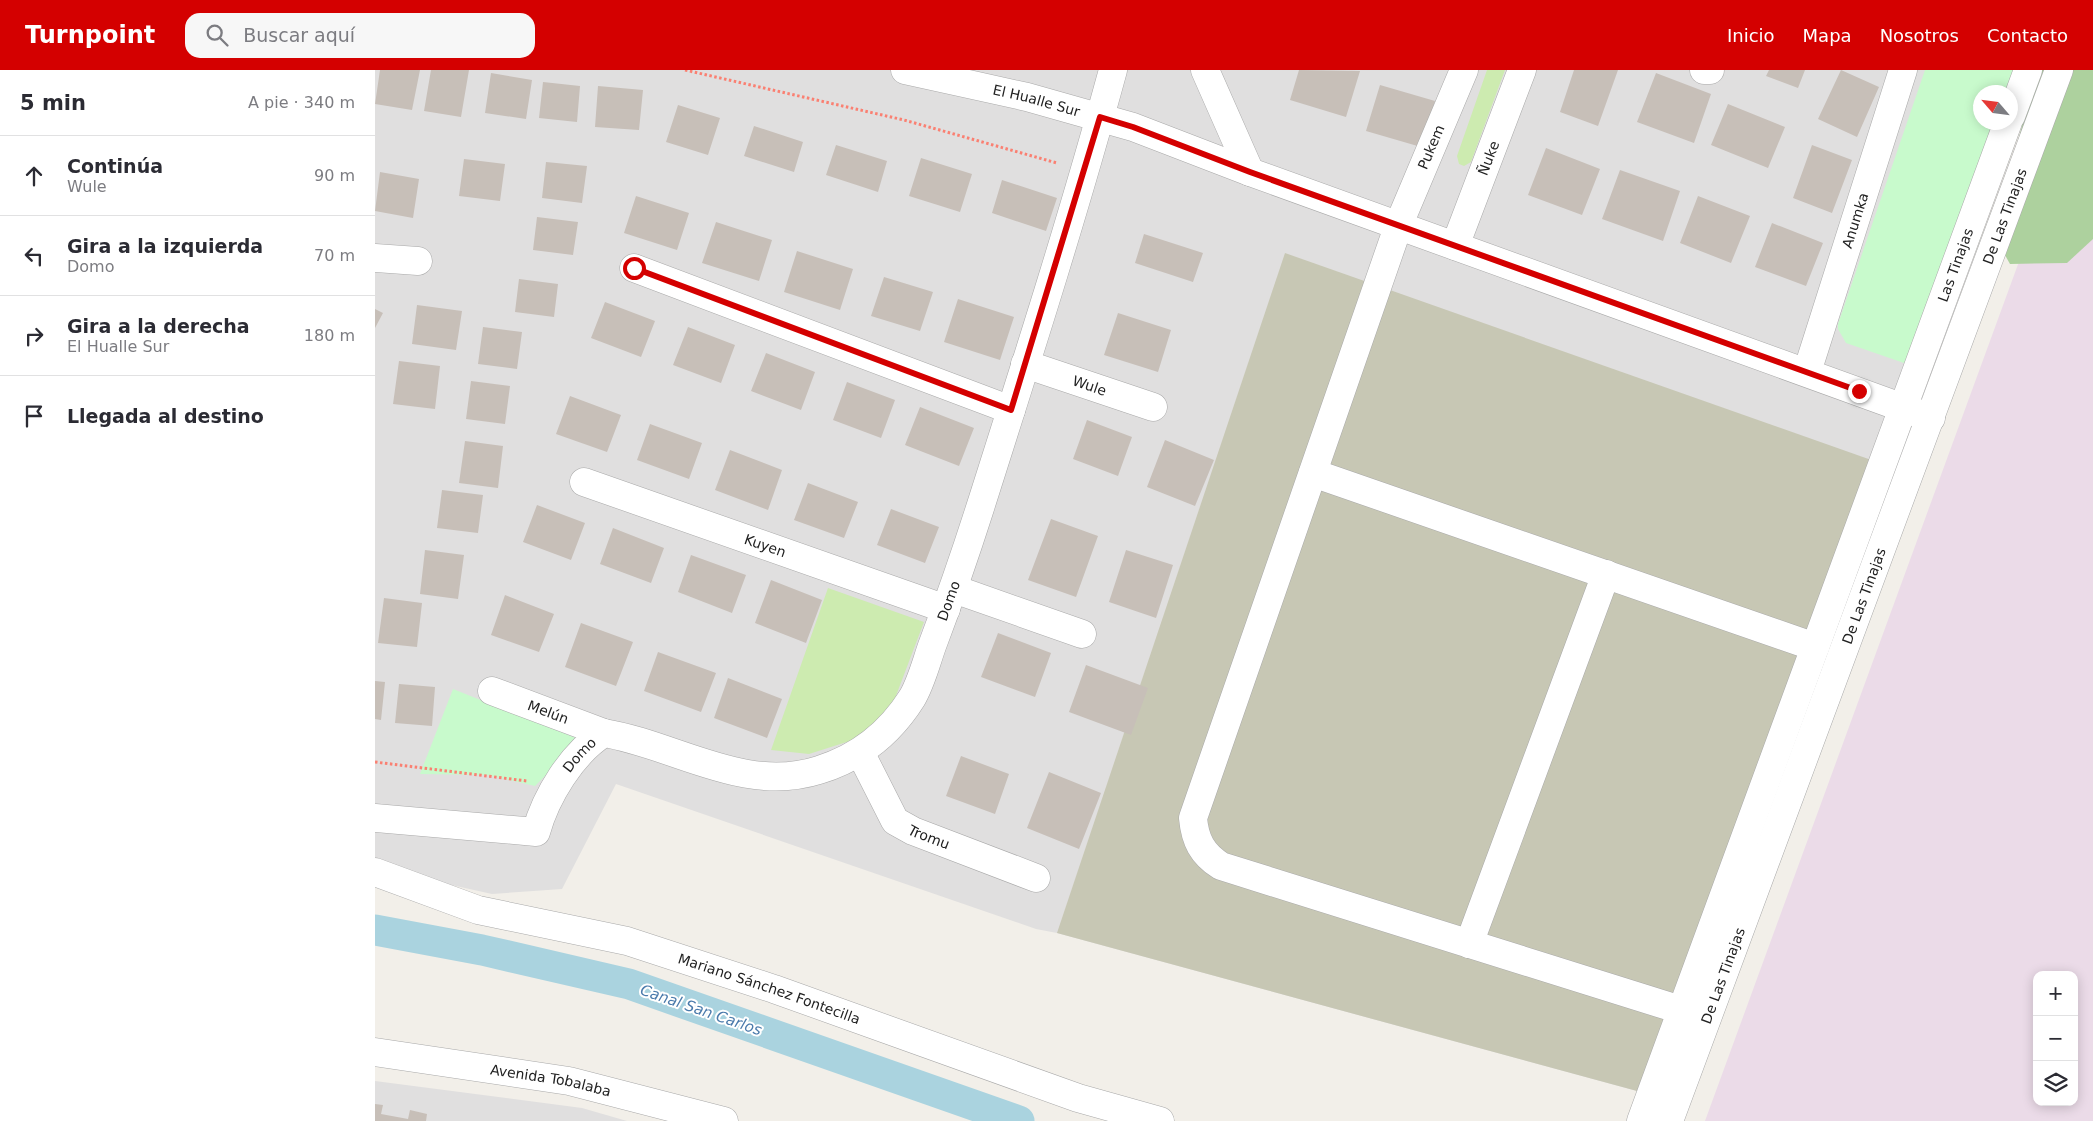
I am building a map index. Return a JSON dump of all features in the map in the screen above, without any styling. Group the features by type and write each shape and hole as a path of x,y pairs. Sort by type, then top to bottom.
{"street":[{"name":"El Hualle Sur","path":"905,70 1027,97 1133,127 1250,172 1399,224 1931,418"},
{"name":"Domo","path":"375,818 536,832 540,819 557,785 582,750 605,733 626,737 695,762 742,774 767,777 793,776 817,771 860,752 881,736 899,717 914,695 950,599 1011,410 1113,70"},
{"path":"1205,70 1250,172"},
{"name":"Pukem","path":"1464,70 1399,224 1193,818 1194,832 1205,853 1221,866 1681,1010"},
{"name":"Ñuke","path":"1455,246 1522,70"},
{"path":"1704,70 1710,70"},
{"name":"Anumka","path":"1807,372 1903,70"},
{"path":"2018,97 2028,70"},
{"name":"De Las Tinajas","path":"1669,1121 2059,70"},
{"name":"Las Tinajas","path":"1641,1121 2005,130"},
{"path":"375,258 418,261"},
{"path":"634,268 1011,410"},
{"name":"Wule","path":"1025,364 1153,407"},
{"path":"1313,473 1815,647"},
{"name":"Kuyen","path":"584,482 950,599 1082,634"},
{"path":"1469,944 1606,574"},
{"name":"Melún","path":"493,691 605,733"},
{"name":"Tromu","path":"860,752 895,821 913,831 1036,878"},
{"name":"Mariano Sánchez Fontecilla","path":"375,872 478,910 627,941 774,989 1078,1098 1161,1121"},
{"name":"Avenida Tobalaba","path":"375,1052 569,1081 724,1121"}],"path":[{"path":"685,70 904,120 1083,171"},
{"path":"375,762 557,785"}],"shaded area":[{"path":"375,70 2018,70 2013,85 1973,85 1973,130 1979,130 1877,462 1637,1091 1057,933 1036,929 616,784 562,889 492,894 375,868"},
{"path":"2089,70 2093,70 2093,1121 1705,1121"},
{"path":"1285,253 1877,462 1637,1091 1057,933"},
{"path":"375,1081 582,1108 627,1121 375,1121"}],"green space":[{"path":"1487,70 1505,70 1471,162 1464,166 1459,164 1457,156"},
{"path":"1925,70 2015,70 2012,85 1973,85 1973,130 1997,130 1908,363 1846,343 1838,329 1838,324"},
{"path":"2036,70 2093,70 2093,239 2067,263 2010,264 1997,241 2010,173"},
{"path":"828,588 924,622 894,701 870,728 853,740 809,754 771,750"},
{"path":"453,689 581,740 535,786 487,775 420,774"}],"building":[{"path":"380,70 420,70 412,110 375,104"},
{"path":"431,70 469,70 461,117 424,111"},
{"path":"1299,70 1360,71 1346,117 1290,100"},
{"path":"1574,70 1618,70 1598,126 1560,112"},
{"path":"1769,70 1805,70 1798,88 1766,76"},
{"path":"1841,70 1879,87 1857,137 1818,119"},
{"path":"491,73 532,80 526,119 485,113"},
{"path":"1656,73 1711,94 1694,143 1637,122"},
{"path":"543,82 580,86 577,122 539,118"},
{"path":"1380,85 1435,101 1421,147 1366,131"},
{"path":"598,86 643,90 639,130 595,127"},
{"path":"1728,104 1785,127 1768,168 1711,145"},
{"path":"678,105 720,118 708,155 666,142"},
{"path":"754,126 803,142 794,172 744,156"},
{"path":"836,145 887,161 878,192 826,175"},
{"path":"1812,145 1852,160 1832,213 1793,198"},
{"path":"1546,148 1600,169 1582,215 1528,195"},
{"path":"921,158 972,174 960,212 909,196"},
{"path":"464,159 505,164 500,201 459,196"},
{"path":"546,162 587,166 582,203 542,198"},
{"path":"1620,170 1680,191 1663,241 1602,219"},
{"path":"380,172 419,179 413,218 375,211"},
{"path":"1002,180 1057,198 1046,231 992,213"},
{"path":"636,196 689,213 677,250 624,233"},
{"path":"1698,196 1750,216 1731,263 1680,243"},
{"path":"537,217 578,222 573,255 533,250"},
{"path":"716,222 772,240 759,281 702,263"},
{"path":"1772,223 1823,243 1806,286 1755,267"},
{"path":"1144,234 1203,253 1193,282 1135,263"},
{"path":"797,251 853,269 840,310 784,292"},
{"path":"884,277 933,292 920,331 871,316"},
{"path":"519,279 558,284 554,317 515,312"},
{"path":"958,299 1014,317 1000,360 944,342"},
{"path":"605,302 655,321 641,357 591,338"},
{"path":"417,305 462,311 456,350 412,344"},
{"path":"375,309 383,313 375,328"},
{"path":"1118,313 1171,330 1158,372 1104,355"},
{"path":"483,327 522,332 517,369 478,364"},
{"path":"688,327 735,345 721,383 673,365"},
{"path":"766,353 815,372 801,410 751,391"},
{"path":"399,361 440,366 435,409 393,404"},
{"path":"471,381 510,386 505,424 466,419"},
{"path":"847,382 895,400 881,438 833,420"},
{"path":"570,396 621,415 607,452 556,434"},
{"path":"920,407 974,428 959,466 905,445"},
{"path":"1087,420 1132,437 1118,476 1073,459"},
{"path":"650,424 702,443 689,479 637,460"},
{"path":"1165,440 1214,460 1195,506 1147,487"},
{"path":"465,441 503,446 498,488 459,483"},
{"path":"730,450 782,470 768,510 715,490"},
{"path":"808,483 858,502 844,538 794,520"},
{"path":"442,490 483,495 478,533 437,528"},
{"path":"537,505 585,523 571,560 523,542"},
{"path":"891,509 939,527 925,563 877,545"},
{"path":"1051,519 1098,536 1076,597 1028,580"},
{"path":"613,528 664,548 651,583 600,564"},
{"path":"425,550 464,555 458,599 420,594"},
{"path":"1126,550 1173,565 1156,618 1109,602"},
{"path":"691,555 746,575 732,613 678,592"},
{"path":"771,580 822,600 806,643 755,623"},
{"path":"505,595 554,614 539,652 491,635"},
{"path":"384,598 422,603 417,647 378,643"},
{"path":"581,623 633,642 616,686 565,667"},
{"path":"998,633 1051,653 1035,697 981,677"},
{"path":"658,652 716,673 701,712 644,691"},
{"path":"1086,665 1148,688 1131,735 1069,712"},
{"path":"728,678 782,699 767,738 714,718"},
{"path":"375,681 385,682 381,720 375,719"},
{"path":"399,684 435,687 432,726 395,723"},
{"path":"961,756 1009,774 995,814 946,796"},
{"path":"1049,772 1101,793 1079,849 1027,828"},
{"path":"375,1104 383,1105 381,1114 408,1119 410,1110 427,1114 426,1121 375,1121"}],"waterway":[{"name":"Canal San Carlos","path":"375,930 482,950 629,984 1019,1121"}],"route":[{"path":"634,268 1011,410 1100,117 1133,127 1250,172 1859,391"}]}
